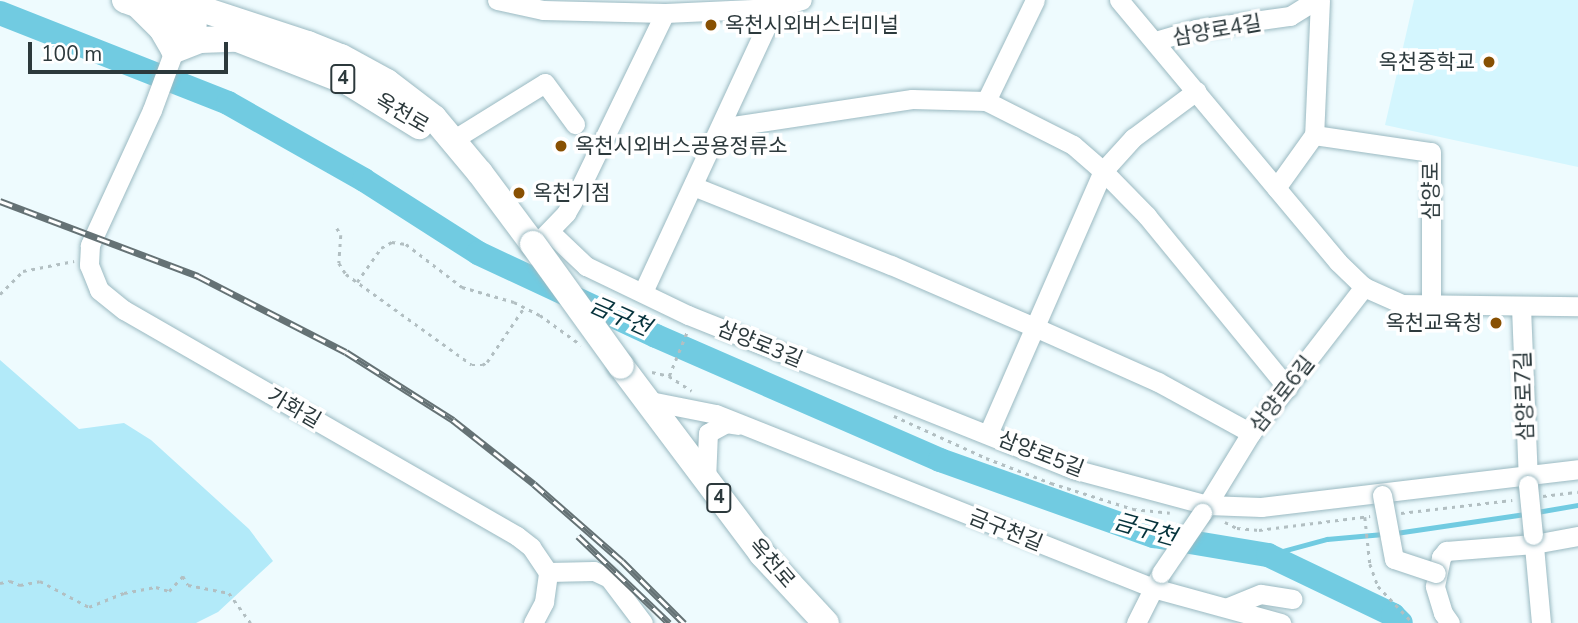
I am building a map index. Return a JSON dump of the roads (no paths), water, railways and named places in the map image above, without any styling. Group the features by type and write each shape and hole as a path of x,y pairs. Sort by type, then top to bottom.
{"main road":[{"path":"131,2 162,29 172,54 200,40 244,32 230,0"},
{"name":"옥천로","path":"131,2 186,7 244,32 308,44 363,68 434,118 447,137 541,238 645,400 762,554 826,623"}],"street":[{"path":"497,0 543,10 665,13 739,5 775,8 802,0"},
{"path":"986,101 1035,0"},
{"path":"1119,0 1338,262 1364,287 1402,304 1578,306"},
{"path":"1276,188 1314,135 1318,0"},
{"name":"삼양로4길","path":"1155,41 1196,29 1236,22 1263,22 1290,16 1318,0"},
{"path":"172,54 186,7"},
{"path":"643,292 775,8"},
{"path":"541,238 577,194 665,13"},
{"name":"가화길","path":"172,54 152,110 90,245 89,265 99,290 124,310 517,536 531,547 548,572"},
{"path":"447,137 545,83 575,124"},
{"name":"삼양로5길","path":"1196,91 1133,138 1103,171 988,434 1073,469 1204,509 1261,507 1528,480 1578,469"},
{"path":"720,128 912,99 986,101 1073,145 1103,171 1147,216 1288,388"},
{"name":"삼양로","path":"1314,135 1431,152 1431,306"},
{"path":"693,187 891,265 1035,327 1158,383 1251,433"},
{"name":"삼양로3길","path":"541,238 586,266 688,316 988,434"},
{"name":"삼양로6길","path":"1157,580 1251,433 1364,287"},
{"name":"삼양로7길","path":"1521,307 1528,480 1541,623"},
{"name":"금구천길","path":"645,400 722,416 1228,607 1272,621"},
{"path":"706,480 708,433 726,423 749,427"},
{"path":"1382,495 1394,559 1436,573"},
{"path":"1450,623 1437,599 1436,573 1446,551 1578,536"},
{"path":"533,623 544,602 548,572 594,571 609,578 643,623"},
{"path":"1136,623 1157,580"},
{"path":"1228,607 1261,594 1293,599"}],"waterway":[{"name":"금구천","path":"0,13 228,103 364,180 478,253 656,336 940,460 1154,536 1268,555 1393,615 1401,623"},
{"name":"금구천","path":"1537,512 1578,505"},
{"name":"금구천","path":"1396,533 1525,514"},
{"name":"금구천","path":"1268,555 1327,539 1383,534"}],"railway":[{"path":"0,201 198,276 346,352 453,420 534,484 622,561 684,623"},
{"path":"578,536 669,623"}],"place":[{"name":"옥천시외버스터미널","path":"711,25"},
{"name":"옥천중학교","path":"1489,62"},
{"name":"옥천시외버스공용정류소","path":"561,146"},
{"name":"옥천기점","path":"519,193"},
{"name":"옥천교육청","path":"1496,323"}]}
